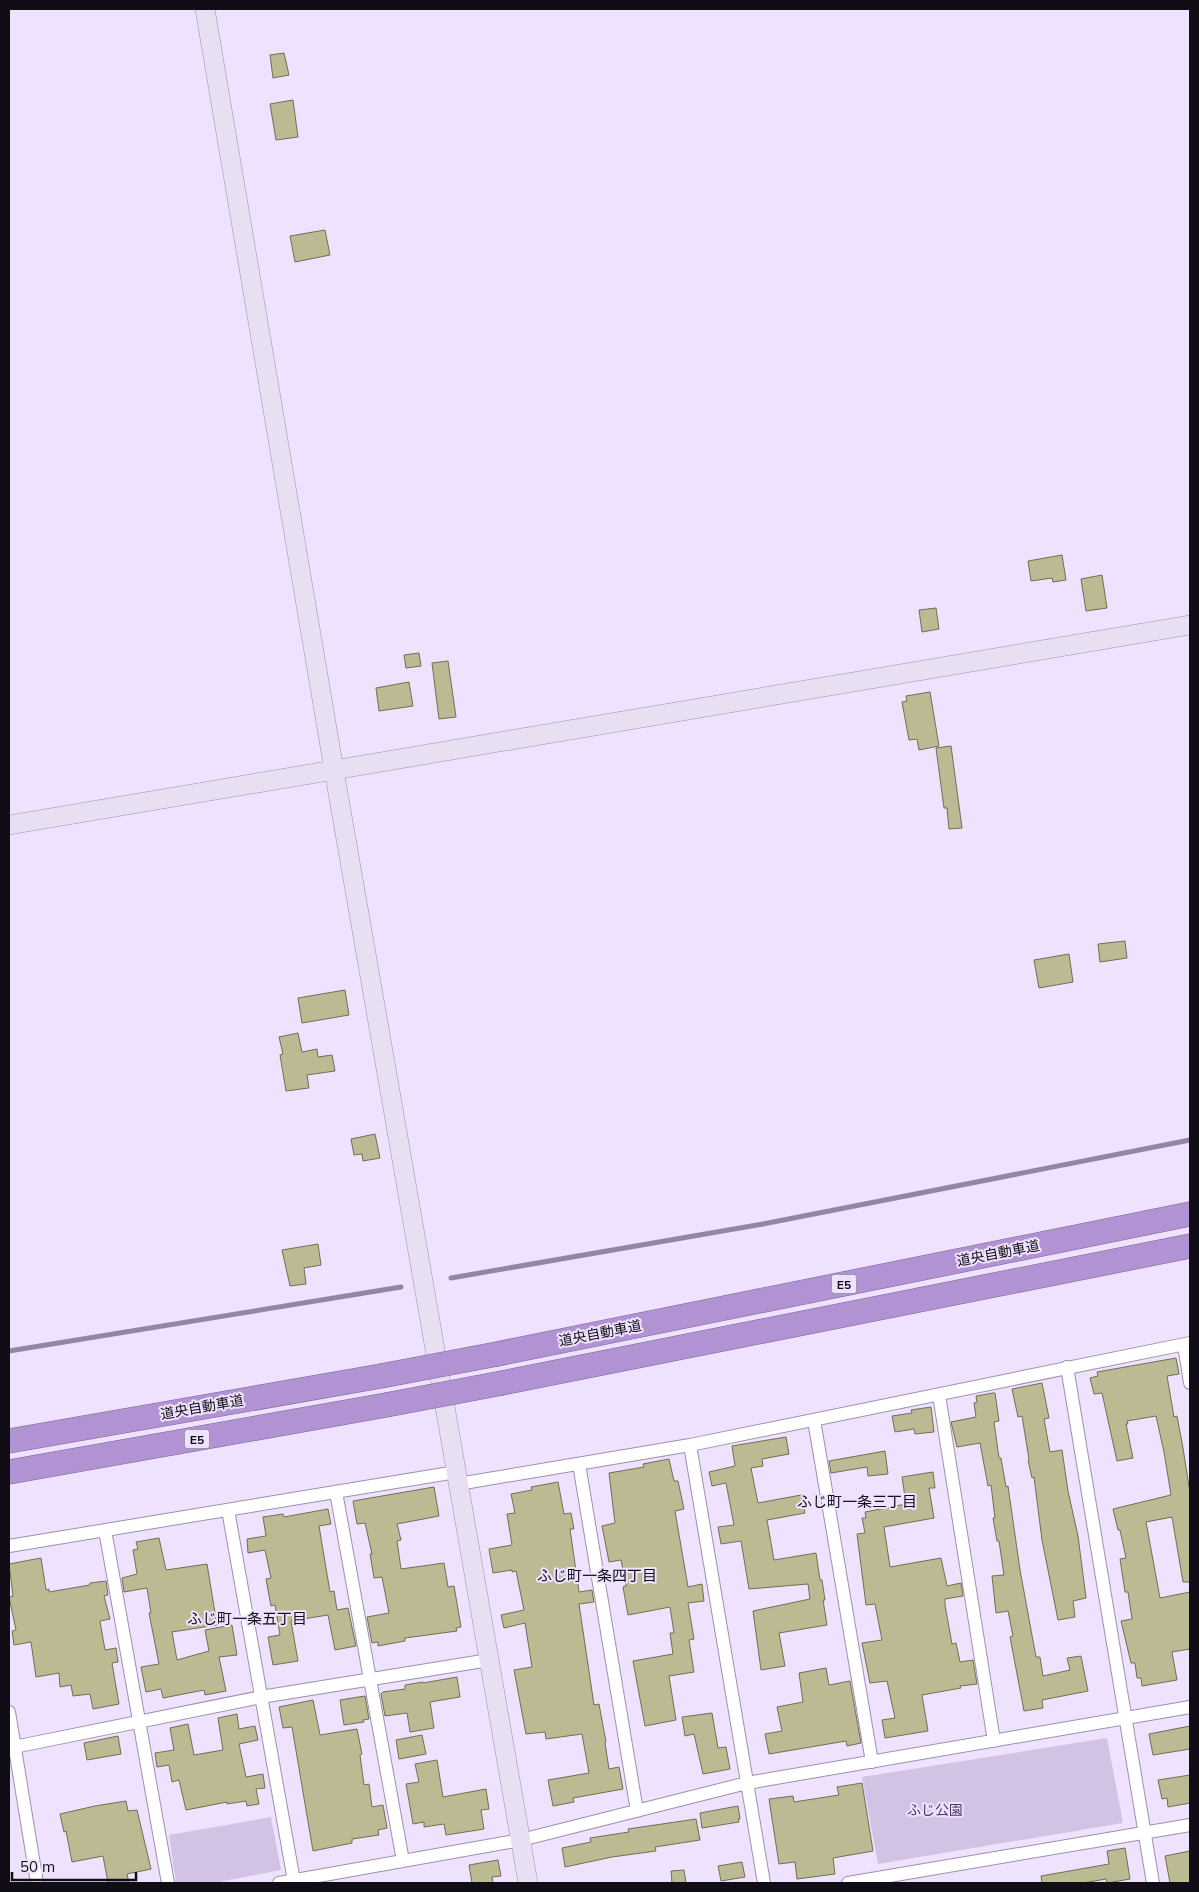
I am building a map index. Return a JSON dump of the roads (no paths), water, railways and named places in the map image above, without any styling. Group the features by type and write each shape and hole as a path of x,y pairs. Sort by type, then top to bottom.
{"highway":[{"name":"道央自動車道","path":"9,1441 498,1354 1190,1214"},
{"name":"E5","path":"9,1472 502,1383 1190,1246"}],"street":[{"path":"205,9 334,770 528,1883"},
{"path":"9,826 1190,624"},
{"path":"9,1546 336,1492 579,1464 690,1445 1187,1344 1190,1382"},
{"path":"1067,1368 1124,1719 1153,1883"},
{"path":"939,1395 994,1741"},
{"path":"814,1420 872,1762"},
{"path":"690,1445 764,1883"},
{"path":"579,1464 637,1811"},
{"path":"336,1492 402,1861"},
{"path":"228,1510 294,1881"},
{"path":"105,1530 168,1883"},
{"path":"14,1747 261,1697 489,1660"},
{"path":"279,1883 521,1840 748,1783 1190,1708"},
{"path":"9,1712 37,1883"},
{"path":"848,1883 1190,1825"}],"waterway":[{"path":"451,1278 763,1224 1190,1140"},
{"path":"9,1351 401,1287"}],"district":[{"name":"ふじ町一条三丁目","path":"857,1501"},
{"name":"ふじ町一条四丁目","path":"597,1575"},
{"name":"ふじ町一条五丁目","path":"247,1618"}],"park label":[{"name":"ふじ公園","path":"935,1810"}]}
